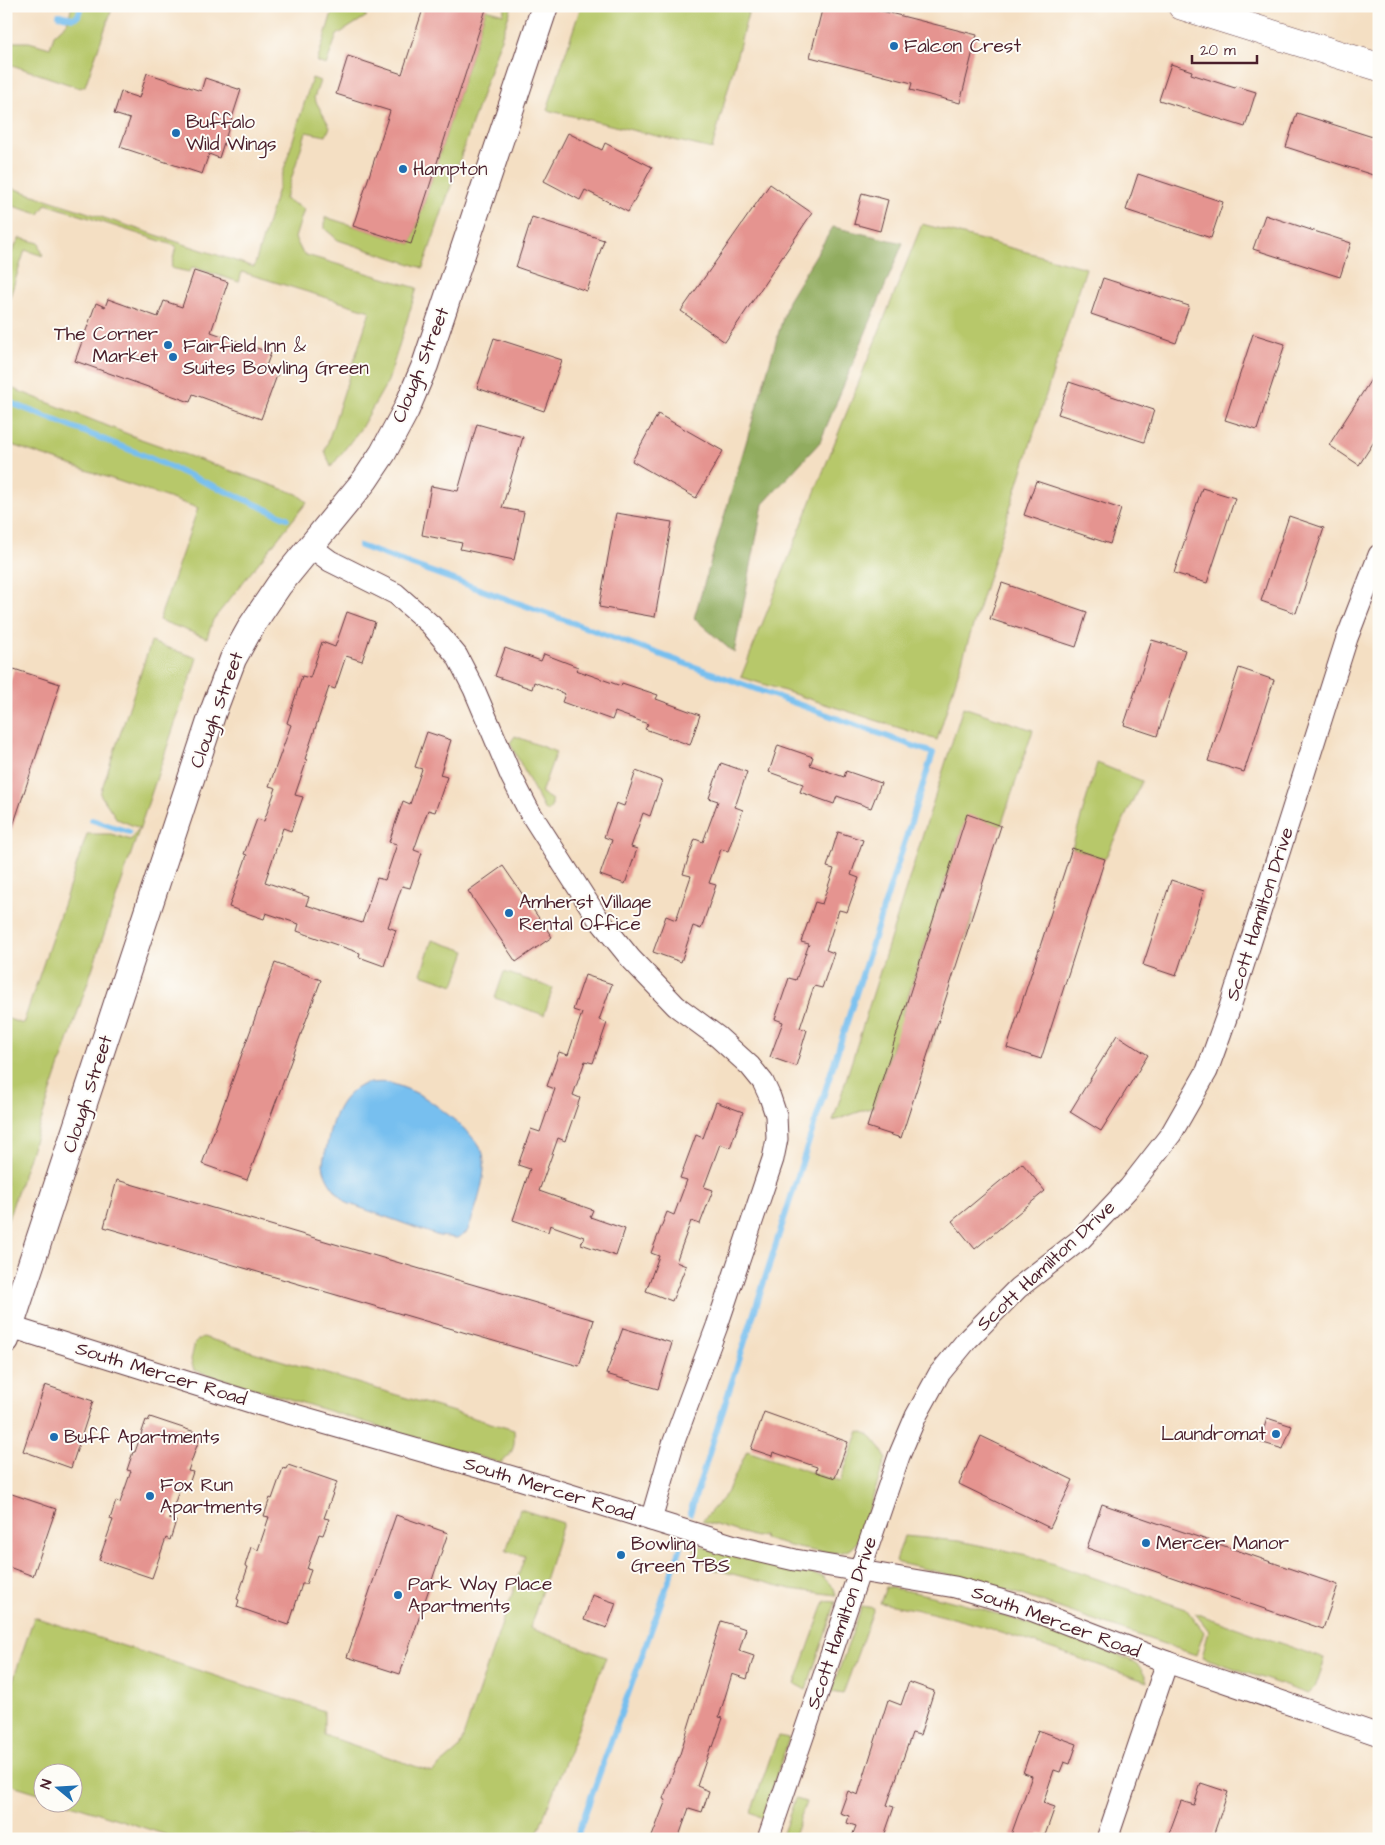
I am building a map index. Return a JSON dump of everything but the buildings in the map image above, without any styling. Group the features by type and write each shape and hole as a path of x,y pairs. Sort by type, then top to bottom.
{"main road":[{"path":"1182,6 1379,67"}],"street":[{"name":"Clough Street","path":"8,1331 213,712 233,659 252,625 274,593 365,480 383,453 406,410 428,357 545,6"},
{"path":"310,547 330,561 396,594 431,624 457,656 474,689 511,776 529,811 598,917 631,959 676,1006 718,1037 750,1066 763,1082 770,1097 776,1116 777,1139 773,1159 717,1326 673,1444 651,1520"},
{"name":"Scott Hamilton Drive","path":"768,1839 900,1456 916,1416 939,1374 967,1340 1018,1288 1081,1239 1129,1188 1171,1134 1207,1071 1246,960 1348,638 1379,555"},
{"name":"South Mercer Road","path":"8,1331 516,1478 735,1546 795,1560 955,1587 1018,1605 1167,1662 1379,1734"},
{"path":"1106,1839 1167,1662"}],"green space":[{"path":"72,6 113,6 85,86 80,88 6,63 6,40 29,42 50,48 54,35 67,23"},
{"path":"334,6 353,6 367,16 337,35 326,65 317,62"},
{"path":"505,6 512,6 423,268 338,240 325,229 325,217 411,244 486,9 503,14"},
{"path":"581,6 750,6 712,149 547,110"},
{"path":"312,78 320,81 314,98 330,127 326,136 306,132 285,199 304,209 295,238 303,254 417,288 388,381 361,428 331,467 325,451 370,311 242,272 239,282 193,267 189,272 171,268 176,246 46,204 39,214 6,204 6,186 254,267"},
{"path":"922,224 1086,268 937,740 741,677"},
{"path":"833,227 903,243 820,442 763,504 734,653 694,618 788,301"},
{"path":"20,238 39,243 43,256 25,250 6,309 7,272 11,254"},
{"path":"6,386 138,438 297,494 307,502 213,620 207,638 159,620 198,508 6,443"},
{"path":"151,642 197,658 6,1225 6,1018 23,1024 87,834 111,834 131,840 139,828 117,819 100,794"},
{"path":"963,707 1033,730 1001,826 967,815 938,902 974,914 965,940 930,929 902,1015 937,1026 929,1052 894,1041 873,1107 833,1121"},
{"path":"515,736 556,752 541,793 552,800 549,811 545,811 510,743"},
{"path":"1097,763 1142,781 1105,859 1072,848"},
{"path":"432,940 466,951 454,985 421,974"},
{"path":"504,972 553,988 544,1015 495,998"},
{"path":"203,1337 514,1430 513,1449 500,1463 194,1370 191,1360 195,1342"},
{"path":"859,1431 872,1437 886,1458 858,1541 850,1549 832,1553 808,1550 764,1539 763,1535 756,1537 702,1521 727,1493 747,1451 840,1482"},
{"path":"520,1509 563,1523 530,1628 606,1657 535,1839 179,1839 82,1808 82,1762 32,1762 32,1791 6,1783 6,1702 34,1617 324,1711 324,1735 432,1772 459,1749 525,1556 506,1551"},
{"path":"904,1536 959,1541 1027,1555 1186,1609 1204,1632 1196,1655 986,1583 899,1563 896,1561"},
{"path":"689,1543 777,1567 822,1576 834,1588 836,1595 791,1589 709,1568"},
{"path":"886,1587 974,1607 1129,1659 1143,1671 1147,1682 982,1626 914,1609 880,1603"},
{"path":"825,1601 836,1602 806,1690 795,1684"},
{"path":"862,1606 874,1608 843,1694 831,1692"},
{"path":"1195,1613 1325,1659 1315,1688 1308,1694 1202,1657 1209,1631"},
{"path":"778,1736 789,1738 762,1818 751,1812"},
{"path":"795,1799 806,1802 793,1839 781,1839"}],"water":[{"path":"366,1083 390,1083 422,1096 457,1122 480,1147 483,1154 484,1172 477,1204 467,1232 457,1238 439,1236 347,1203 332,1185 326,1175 323,1164 334,1117 338,1108 349,1094"}],"waterway":[{"path":"59,15 73,18 78,16 81,6"},
{"path":"6,401 138,453 287,518"},
{"path":"360,546 933,753 690,1513"},
{"path":"92,820 129,832"},
{"path":"576,1839 681,1547"}],"place":[{"name":"Falcon Crest","path":"894,46"},
{"name":"Buffalo Wild Wings","path":"176,133"},
{"name":"Hampton","path":"403,169"},
{"name":"The Corner Market","path":"168,345"},
{"name":"Fairfield Inn & Suites Bowling Green","path":"173,357"},
{"name":"Amherst Village Rental Office","path":"509,913"},
{"name":"Laundromat","path":"1276,1434"},
{"name":"Buff Apartments","path":"54,1437"},
{"name":"Fox Run Apartments","path":"150,1496"},
{"name":"Mercer Manor","path":"1146,1543"},
{"name":"Bowling Green TBS","path":"621,1555"},
{"name":"Park Way Place Apartments","path":"398,1595"}]}
